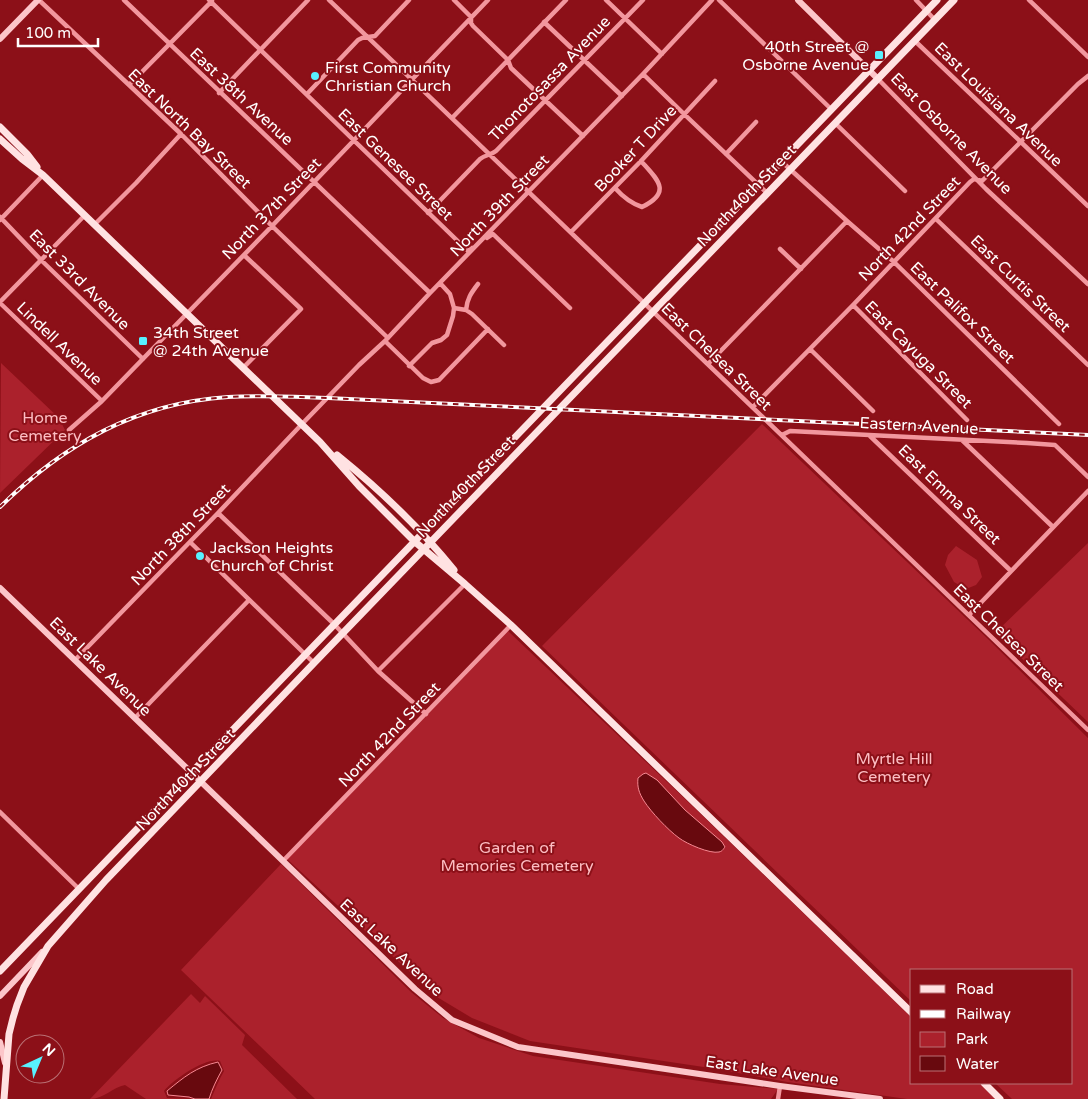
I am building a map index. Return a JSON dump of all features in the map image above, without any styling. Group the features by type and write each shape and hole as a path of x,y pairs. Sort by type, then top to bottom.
{"main road":[{"name":"North 40th Street","path":"0,971 937,0"},
{"name":"North 40th Street","path":"48,946 130,856 314,663 954,0"},
{"path":"0,127 27,154 43,175"},
{"path":"0,139 22,160 43,175 95,224 302,424 414,541 511,625 910,1011"},
{"path":"320,442 370,484 422,533 465,584"},
{"path":"4,1099 9,1034 17,1005 24,987 48,946"},
{"path":"985,1084 1000,1099"}],"street":[{"path":"0,39 38,0"},
{"name":"East North Bay Street","path":"38,0 180,134 426,381 439,380 488,329"},
{"name":"East 38th Avenue","path":"124,0 430,294"},
{"path":"219,93 308,0"},
{"path":"330,0 336,0"},
{"name":"East Chelsea Street","path":"330,0 1088,730"},
{"path":"307,94 358,40 375,36 409,0"},
{"path":"454,0 471,17 471,24 508,60 511,68 583,136"},
{"name":"North 37th Street","path":"69,430 102,401 187,314 488,0"},
{"path":"452,118 566,0"},
{"path":"606,0 662,54"},
{"name":"Thonotosassa Avenue","path":"428,213 480,159 496,151 643,0"},
{"name":"North 39th Street","path":"302,424 622,96 712,0"},
{"path":"718,0 831,109"},
{"name":"East Osborne Avenue","path":"798,0 978,180 1088,284"},
{"name":"East Louisiana Avenue","path":"916,0 935,20"},
{"path":"1029,0 1088,57"},
{"path":"129,85 211,1"},
{"name":"East Genesee Street","path":"211,1 468,251 493,234 570,308"},
{"path":"544,22 622,96"},
{"name":"East Louisiana Avenue","path":"915,40 1088,206"},
{"path":"643,74 768,193"},
{"name":"North 42nd Street","path":"753,407 970,182 974,179 984,179 1088,76"},
{"name":"Booker T Drive","path":"571,232 641,161 715,80"},
{"path":"726,154 756,122"},
{"path":"835,123 906,191"},
{"path":"95,224 136,183 180,134"},
{"path":"615,188 632,203 642,207 658,196 659,181 641,161"},
{"name":"East Palifox Street","path":"781,161 894,262 1059,424"},
{"path":"0,219 43,175"},
{"path":"737,207 746,216"},
{"path":"0,303 85,215"},
{"name":"East 33rd Avenue","path":"0,219 143,359"},
{"name":"East Curtis Street","path":"936,219 1088,365"},
{"path":"708,364 847,221"},
{"path":"703,242 712,250"},
{"path":"780,249 801,269"},
{"path":"243,368 301,309 244,255"},
{"path":"410,366 432,343 441,340 447,335 454,308 450,294 440,283"},
{"path":"466,310 466,302 478,284"},
{"name":"Lindell Avenue","path":"0,303 102,401"},
{"name":"East Cayuga Street","path":"852,306 967,420"},
{"path":"454,308 466,310 504,345"},
{"path":"810,350 873,411"},
{"path":"573,376 582,385"},
{"name":"North 38th Street","path":"75,660 302,424"},
{"name":"Eastern Avenue","path":"782,435 790,431 1055,445 1088,477"},
{"name":"East Emma Street","path":"870,436 1011,571"},
{"path":"962,440 1053,527"},
{"path":"494,458 503,467"},
{"path":"968,615 1088,490"},
{"path":"218,513 334,624 378,672 426,714"},
{"path":"190,542 314,663"},
{"path":"378,672 465,584"},
{"name":"East Lake Avenue","path":"0,588 415,989 452,1020 518,1047 880,1099"},
{"path":"135,718 249,600"},
{"name":"North 42nd Street","path":"284,861 511,625"},
{"path":"249,713 258,722"},
{"path":"0,812 79,889"},
{"path":"120,846 130,856"},
{"name":"North 40th Street","path":"0,996 48,946"},
{"path":"0,1042 6,1066"},
{"path":"778,1099 780,1086"}],"green space":[{"name":"Home Cemetery","path":"1,363 59,418 65,430 0,493"},
{"name":"Myrtle Hill Cemetery","path":"762,424 989,640 1088,738 1088,1099 1012,1099 996,1084 1073,1084 1073,969 910,969 910,1000 542,646"},
{"path":"1088,543 1088,722 995,633"},
{"path":"956,546 977,560 982,577 976,585 966,589 954,582 945,565 948,555"},
{"name":"Garden of Memories Cemetery","path":"507,630 910,1016 910,1084 980,1084 996,1099 907,1099 530,1041 472,1018 437,997 286,858"},
{"path":"281,864 411,992 443,1018 479,1038 533,1056 720,1084 778,1089 771,1099 315,1099 181,970"},
{"path":"191,994 200,1003 205,996 245,1035 242,1045 297,1099 211,1099 224,1071 220,1061 214,1061 207,1062 190,1070 164,1091 167,1098 187,1099 146,1099 125,1085 100,1097 90,1099"}],"water":[{"path":"646,773 657,780 685,810 722,842 725,847 722,851 710,852 693,846 679,838 665,826 647,805 640,793 638,778"},
{"path":"218,1062 222,1070 209,1099 168,1095 167,1091 191,1073"}],"railway":[{"path":"0,507 24,484 50,464 76,446 104,431 133,418 163,408 195,401 228,397 328,398 1088,435"}],"place":[{"name":"40th Street @ Osborne Avenue","path":"879,55"},
{"name":"First Community Christian Church","path":"315,76"},
{"name":"34th Street @ 24th Avenue","path":"143,341"},
{"name":"Jackson Heights Church of Christ","path":"200,556"}]}
